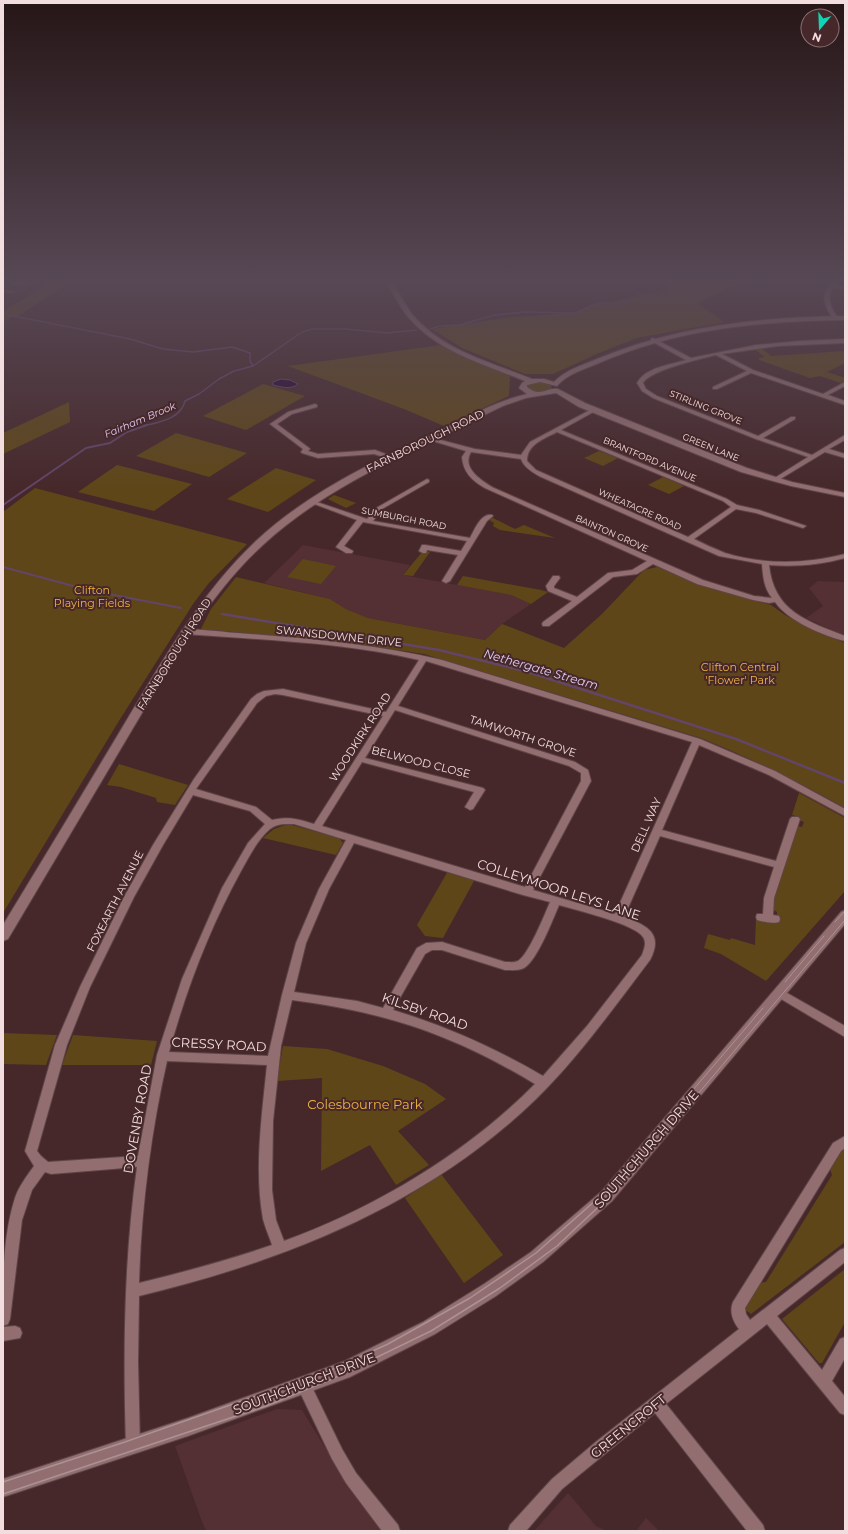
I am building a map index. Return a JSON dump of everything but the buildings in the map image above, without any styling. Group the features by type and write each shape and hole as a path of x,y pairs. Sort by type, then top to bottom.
{"street":[{"path":"453,350 514,374 536,394 548,394 559,380 571,372"},
{"path":"527,385 571,372 622,350"},
{"path":"671,350 690,360"},
{"name":"STIRLING GROVE","path":"745,350 690,360 648,375 641,381 642,388 655,397 758,438 813,457"},
{"path":"717,354 751,371 845,403"},
{"path":"707,385 718,389 751,371"},
{"name":"GREEN LANE","path":"544,381 555,387 575,402"},
{"path":"823,396 845,384"},
{"name":"FARNBOROUGH ROAD","path":"506,403 527,385"},
{"name":"FARNBOROUGH ROAD","path":"3,936 185,632 209,597 240,562 277,528 312,502 349,479 389,458 506,403 536,394"},
{"name":"GREEN LANE","path":"548,394 575,402 731,466 775,480 845,495"},
{"path":"315,406 290,413 273,424 307,449 304,452 311,455 322,456 375,452 389,458"},
{"path":"429,439 469,451 503,456 523,456 527,448 532,443 594,410"},
{"path":"758,438 796,419 784,414"},
{"name":"BRANTFORD AVENUE","path":"556,430 725,500 735,507 757,511 804,526"},
{"path":"775,480 845,436"},
{"path":"824,450 845,456"},
{"name":"BAINTON GROVE","path":"469,451 465,458 466,466 473,476 481,483 682,575 716,588 759,599 776,600"},
{"name":"WHEATACRE ROAD","path":"523,456 527,465 541,475 722,554 765,563 805,564 822,562 845,556"},
{"path":"368,522 380,508 419,488 428,481"},
{"name":"SUMBURGH ROAD","path":"312,502 368,522 472,540"},
{"path":"688,540 735,507"},
{"path":"457,580 447,579 482,523 490,516"},
{"path":"349,551 340,546 361,520"},
{"path":"482,523 491,524"},
{"path":"423,551 425,547 463,554"},
{"path":"550,623 610,575 634,572 652,561"},
{"path":"765,563 765,574 768,586 776,600 800,619 845,640"},
{"path":"556,578 550,586 551,589 577,600"},
{"name":"SWANSDOWNE DRIVE","path":"185,632 358,646 424,658 697,741 772,773 845,813"},
{"name":"WOODKIRK ROAD","path":"316,828 424,658"},
{"name":"FOXEARTH AVENUE","path":"42,1165 33,1157 32,1145 61,1045 85,987 129,898 191,791 254,701 263,694 283,692 390,711"},
{"name":"TAMWORTH GROVE","path":"390,711 572,764 585,772 586,781 527,892"},
{"name":"DELL WAY","path":"618,919 697,741"},
{"name":"BELWOOD CLOSE","path":"360,759 480,790 470,807"},
{"path":"191,791 253,809 272,824"},
{"name":"COLLEYMOOR LEYS LANE","path":"132,1291 220,1269 280,1248 336,1225 379,1204 427,1177 498,1124 544,1083 589,1032 646,957 650,949 649,938 644,932 637,926 618,919 316,828 290,821 272,824"},
{"path":"768,918 769,898 779,865 797,822"},
{"name":"DOVENBY ROAD","path":"133,1446 131,1381 132,1271 142,1161 167,1037 184,987 208,928 243,860 261,833 272,824"},
{"path":"656,832 779,865"},
{"path":"280,1248 270,1220 266,1190 267,1121 273,1061 287,995 301,943 328,882 351,839"},
{"path":"387,1012 422,951 426,947 442,946 505,966 521,964 530,956 556,900"},
{"name":"SOUTHCHURCH DRIVE","path":"3,1488 133,1446 304,1386 350,1368 423,1331 490,1290 537,1257 596,1206 624,1177 845,916"},
{"path":"780,993 845,1032"},
{"name":"KILSBY ROAD","path":"287,995 349,1003 387,1012 456,1035 504,1059 544,1083"},
{"name":"CRESSY ROAD","path":"163,1056 273,1061"},
{"path":"749,1330 739,1317 738,1307 837,1147 845,1141"},
{"path":"3,1318 16,1220 22,1197 27,1186 42,1165 51,1168 142,1161"},
{"name":"GREENCROFT","path":"516,1531 557,1484 602,1446 845,1254"},
{"path":"768,1315 845,1408"},
{"path":"824,1381 845,1344"},
{"path":"304,1386 337,1454 352,1478 392,1531"},
{"path":"656,1403 757,1531"}],"shaded area":[{"path":"281,379 290,380 298,384 292,387 273,385 273,382"},
{"path":"303,545 410,565 403,575 511,595 531,604 502,624 485,640 368,618 346,609 330,599 264,583"},
{"path":"818,581 845,582 845,636 806,618 823,606 809,588"},
{"path":"277,1409 302,1410 339,1470 385,1531 206,1531 175,1446"},
{"path":"568,1493 596,1526 607,1531 534,1531"},
{"path":"646,1518 659,1531 636,1531"}],"green space":[{"path":"408,350 452,350 507,373 510,377 509,396 444,426 404,409 288,366"},
{"path":"466,350 608,350 553,374 525,374"},
{"path":"755,350 763,350 771,356 845,351 845,363 827,372 845,378 845,380 841,383 820,376 810,378 759,360 759,358 765,357"},
{"path":"539,382 551,385 552,389 546,392 540,392 527,388 528,384"},
{"path":"263,384 305,396 246,430 203,416"},
{"path":"69,402 70,422 3,454 3,433"},
{"path":"176,433 247,453 209,477 136,456"},
{"path":"599,451 618,458 603,466 584,458"},
{"path":"117,465 192,484 154,511 78,492"},
{"path":"276,468 316,480 268,512 227,499"},
{"path":"663,477 684,486 669,494 648,485"},
{"name":"Clifton Playing Fields","path":"35,488 247,544 208,584 193,604 117,724 3,913 3,512"},
{"path":"334,495 356,503 346,508 328,499"},
{"path":"491,517 515,529 524,525 555,538 500,530 493,526 494,523 488,519"},
{"path":"423,551 430,552 413,576 403,575"},
{"path":"303,559 336,566 321,584 287,577"},
{"name":"Clifton Central 'Flower' Park","path":"657,567 717,590 771,605 785,615 810,628 845,643 845,808 774,770 701,738 424,654 345,642 201,629 211,609 236,577 330,599 346,609 368,618 485,640 502,624 564,648 602,614 644,570"},
{"path":"463,576 548,592 531,604 511,595 457,585"},
{"path":"119,764 188,785 175,805 157,802 156,798 121,787 107,785"},
{"path":"799,793 845,818 845,891 766,981 721,954 704,948 708,934 730,940 731,938 755,945 756,917 777,920 777,912 772,909 772,899 797,826 802,827 804,822 798,820 799,817 792,815"},
{"path":"288,824 339,838 343,843 336,855 263,838 274,829"},
{"path":"448,871 475,879 443,938 425,936 417,925"},
{"path":"3,1033 57,1035 46,1065 3,1064"},
{"path":"73,1035 157,1041 151,1065 62,1065"},
{"name":"Colesbourne Park","path":"283,1046 327,1049 383,1066 425,1084 446,1099 398,1131 429,1165 396,1185 370,1145 321,1171 322,1078 277,1081"},
{"path":"845,1147 845,1242 751,1314 743,1308 759,1283 766,1282 832,1175 830,1169"},
{"path":"441,1174 503,1255 464,1283 405,1198"},
{"path":"845,1269 845,1322 822,1363 819,1363 782,1319"}],"waterway":[{"path":"169,350 193,352 212,350"},
{"path":"240,350 250,353 250,361 253,366"},
{"name":"Fairham Brook","path":"253,366 277,350"},
{"name":"Fairham Brook","path":"145,426 169,419 179,412 185,401 199,394 219,379 234,371 253,366"},
{"name":"Fairham Brook","path":"3,505 86,448 110,443 127,432 145,426"},
{"name":"Nethergate Stream","path":"3,567 88,590 181,608"},
{"name":"Nethergate Stream","path":"222,614 439,650 528,672 736,739 845,783"}],"tram line":[{"path":"835,922 845,911"},
{"path":"648,1153 845,920"},
{"path":"785,982 824,936"},
{"path":"639,1153 763,1008"},
{"path":"3,1482 122,1443 333,1369 388,1344 470,1298 536,1253 596,1200 640,1152"},
{"path":"3,1494 266,1406 332,1379 431,1331 500,1288 557,1246 610,1196 649,1152"}]}
